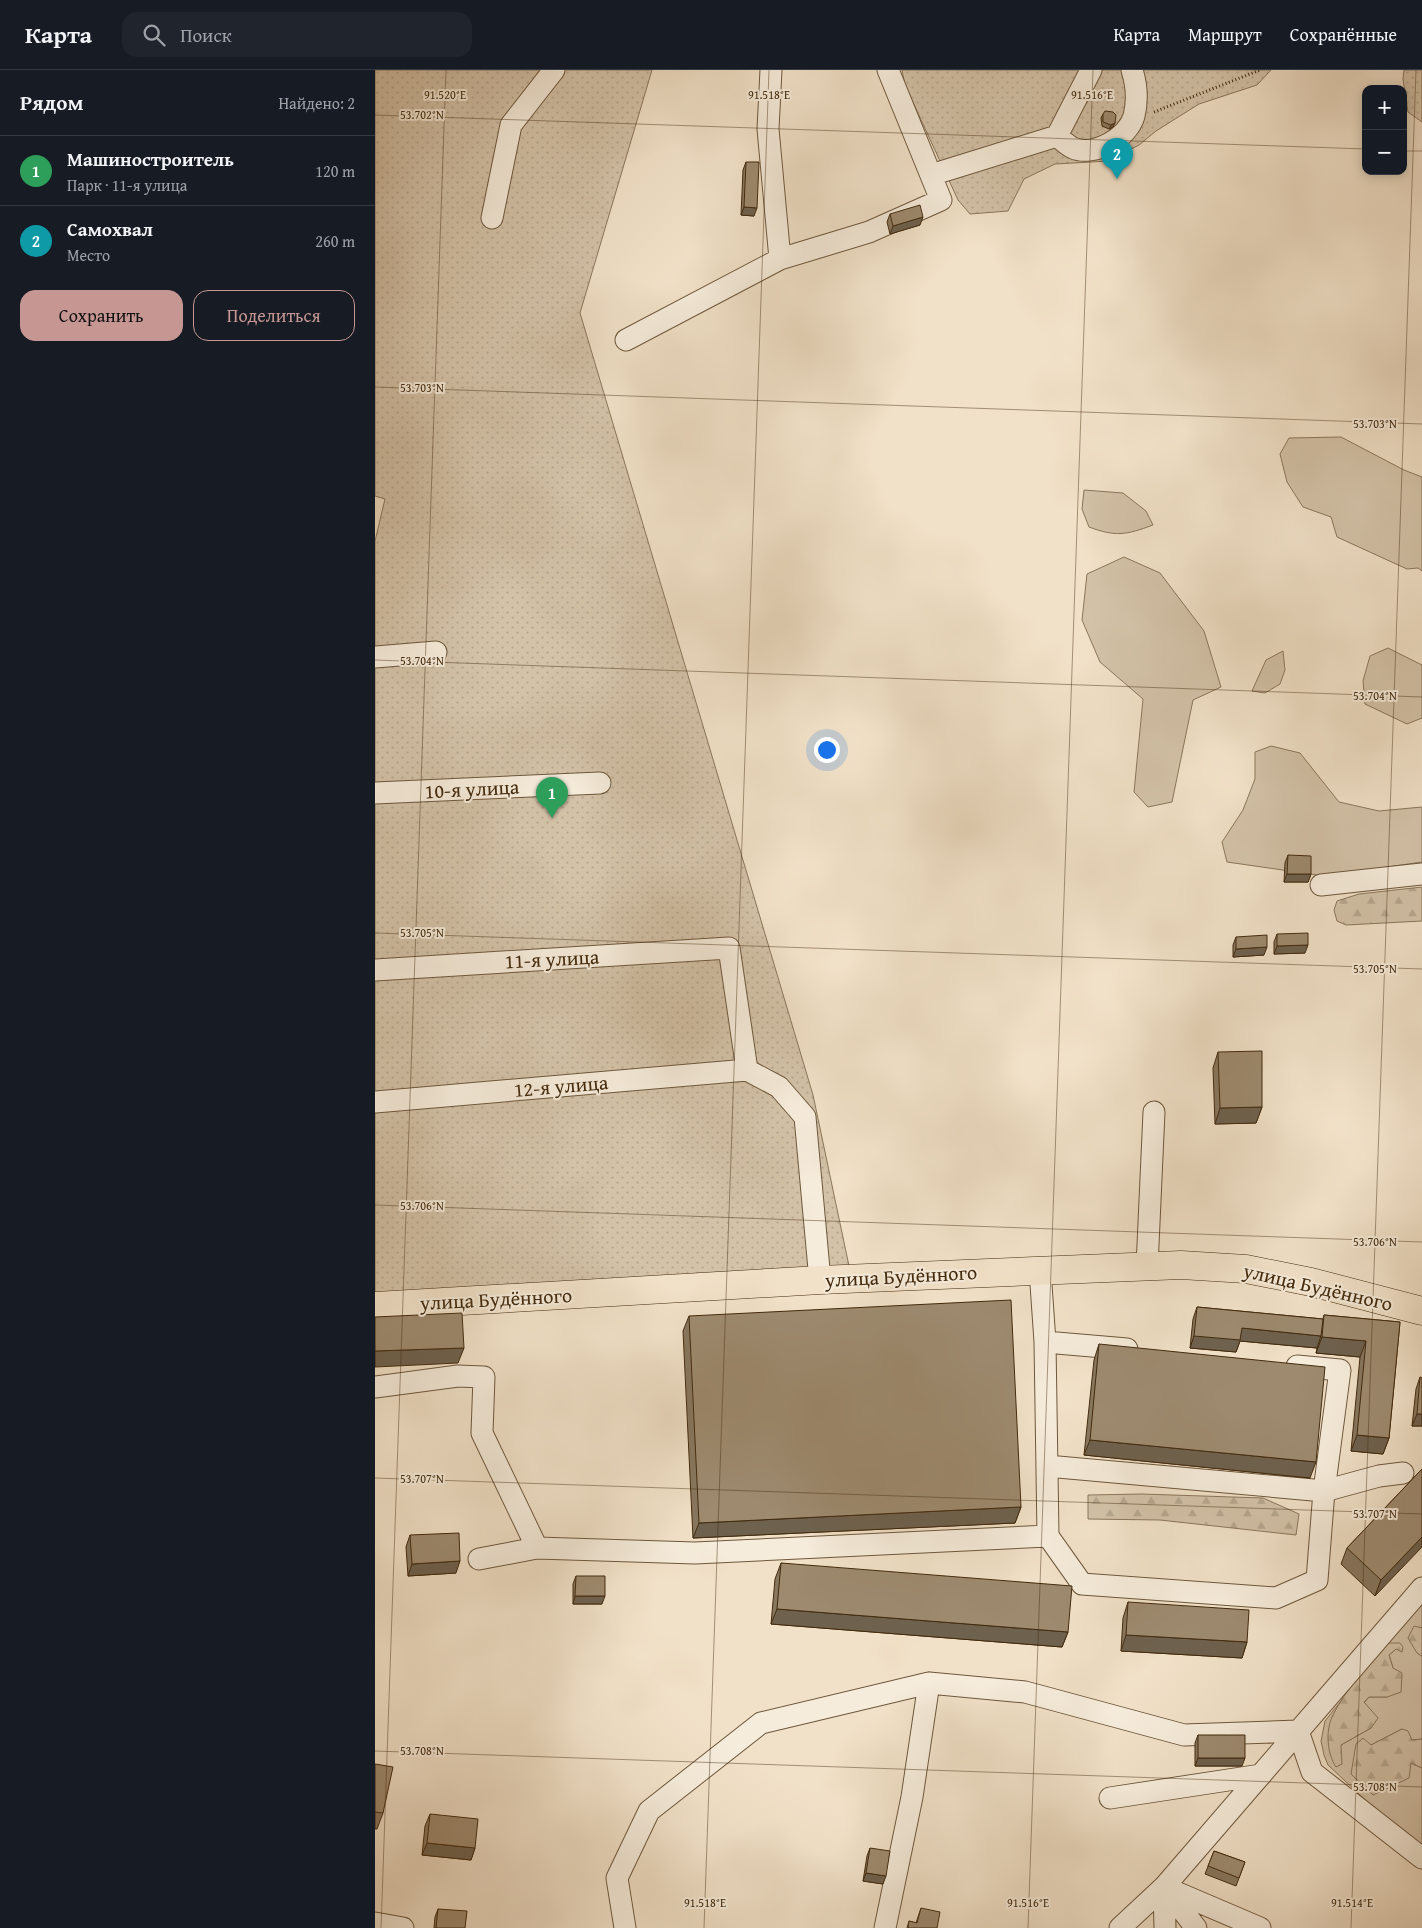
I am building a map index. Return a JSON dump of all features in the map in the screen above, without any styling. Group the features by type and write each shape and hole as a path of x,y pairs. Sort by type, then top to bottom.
{"main road":[{"name":"улица Будённого","path":"375,1306 820,1280 1181,1265 1246,1269 1311,1282 1422,1311"}],"street":[{"path":"492,218 511,125 553,70"},
{"path":"771,70 768,129 780,259"},
{"path":"626,340 780,259 869,232 941,200 888,70"},
{"path":"931,175 1057,136 1091,70"},
{"path":"1057,136 1072,148 1084,151 1098,149 1125,132 1134,118 1138,93 1132,70"},
{"path":"375,657 436,652"},
{"name":"10-я улица","path":"375,793 600,783"},
{"path":"1321,885 1422,874"},
{"name":"11-я улица","path":"375,970 729,948 747,1070"},
{"path":"747,1070 779,1087 805,1117 820,1280"},
{"name":"12-я улица","path":"375,1102 747,1070"},
{"path":"1147,1266 1154,1112"},
{"path":"1040,1270 1045,1342 1048,1536 1082,1584 1276,1598 1317,1580 1324,1491 1340,1370 1274,1363"},
{"path":"1045,1342 1151,1351"},
{"path":"375,1387 458,1376 484,1377 482,1433 537,1548"},
{"path":"1047,1466 1324,1491 1379,1476 1403,1473"},
{"path":"479,1559 537,1548 695,1553 1048,1536"},
{"path":"1120,1928 1164,1887 1422,1588"},
{"path":"625,1928 617,1878 649,1811 761,1723 929,1683 1025,1692 1184,1735 1298,1732"},
{"path":"885,1928 913,1797 929,1683"},
{"path":"1298,1732 1312,1772 1422,1858"},
{"path":"1110,1798 1261,1776"},
{"path":"1164,1887 1165,1928"},
{"path":"1164,1887 1197,1928"},
{"path":"1164,1887 1260,1928"},
{"path":"375,1923 403,1928"}],"path":[{"path":"1150,114 1260,70"}],"green space":[{"path":"375,70 652,70 580,313 813,1095 849,1266 375,1300 375,541 385,499 375,496"},
{"path":"902,70 1271,70 1257,85 1199,104 1156,131 1139,145 1109,161 1055,164 1024,179 1008,211 970,214 958,200 905,85"},
{"path":"1404,70 1422,70 1422,122 1408,112 1407,85 1404,85"},
{"path":"1341,437 1404,470 1422,477 1422,571 1418,568 1407,569 1337,537 1331,517 1303,507 1287,482 1280,454 1289,438"},
{"path":"1084,490 1123,493 1146,511 1153,525 1121,534 1089,527 1082,509"},
{"path":"1124,557 1160,573 1204,631 1221,687 1193,700 1172,802 1148,807 1134,792 1143,699 1100,662 1082,620 1087,574"},
{"path":"1388,648 1422,665 1422,718 1407,724 1365,704 1363,681 1370,656"},
{"path":"1283,651 1285,670 1280,684 1265,693 1252,691 1266,660"},
{"path":"1271,746 1300,753 1339,802 1379,811 1422,807 1422,862 1324,876 1227,862 1222,842 1243,810 1255,779 1255,752"},
{"path":"1422,887 1422,921 1346,925 1337,921 1334,910 1337,901 1359,894"},
{"path":"1142,1494 1263,1498 1299,1514 1296,1535 1160,1520 1088,1519 1088,1495"},
{"path":"1422,1599 1422,1628 1419,1627 1417,1653 1422,1656 1422,1739 1412,1740 1402,1729 1371,1745 1356,1744 1422,1768 1422,1846 1373,1807 1328,1765 1321,1741 1325,1721 1353,1686 1332,1717 1341,1745 1371,1728 1364,1703 1369,1697 1387,1697 1393,1668 1389,1655 1396,1649 1385,1643"},
{"path":"1414,1626 1422,1628 1422,1656 1417,1653 1408,1638"},
{"path":"1385,1643 1400,1643 1403,1647 1402,1652 1396,1649 1389,1655 1393,1668 1402,1673 1401,1692 1387,1697 1369,1697 1364,1702 1378,1718 1371,1728 1341,1745 1342,1764 1336,1767 1328,1742 1330,1721 1357,1678"},
{"path":"1402,1729 1408,1731 1412,1740 1422,1739 1422,1768 1411,1763 1409,1778 1373,1795 1351,1774 1356,1744 1363,1738 1371,1745"}],"building":[{"path":"1105,111 1113,112 1116,115 1115,123 1111,125 1103,122"},
{"path":"746,162 759,162 757,208 744,207"},
{"path":"920,205 923,217 893,226 890,214"},
{"path":"1288,855 1311,856 1311,874 1287,874"},
{"path":"1308,933 1308,945 1277,946 1277,934"},
{"path":"1267,935 1267,947 1236,949 1236,937"},
{"path":"1262,1051 1262,1107 1220,1108 1218,1052"},
{"path":"1011,1300 1021,1507 699,1523 689,1316"},
{"path":"1197,1307 1323,1319 1321,1336 1242,1328 1240,1340 1194,1336"},
{"path":"462,1313 464,1348 375,1351 375,1317"},
{"path":"1324,1315 1400,1322 1389,1438 1357,1435 1366,1341 1322,1337"},
{"path":"1099,1344 1325,1367 1316,1462 1090,1440"},
{"path":"1420,1377 1422,1378 1422,1414 1417,1414"},
{"path":"1422,1469 1422,1537 1381,1580 1347,1548"},
{"path":"459,1533 460,1561 412,1564 410,1535"},
{"path":"781,1563 1072,1586 1068,1632 777,1609"},
{"path":"576,1576 605,1576 605,1596 575,1596"},
{"path":"1128,1602 1249,1610 1247,1642 1126,1635"},
{"path":"1198,1735 1245,1735 1245,1758 1198,1758"},
{"path":"375,1764 393,1767 383,1813 375,1812"},
{"path":"430,1814 478,1819 475,1848 427,1843"},
{"path":"870,1848 890,1851 886,1876 866,1873"},
{"path":"1214,1851 1245,1862 1239,1878 1208,1866"},
{"path":"921,1908 940,1912 937,1928 908,1928 909,1921 917,1923"},
{"path":"438,1909 467,1911 465,1928 436,1928"}],"place":[{"name":"Самохвал","path":"1117,179"},
{"name":"Машиностроитель","path":"552,818"}]}
